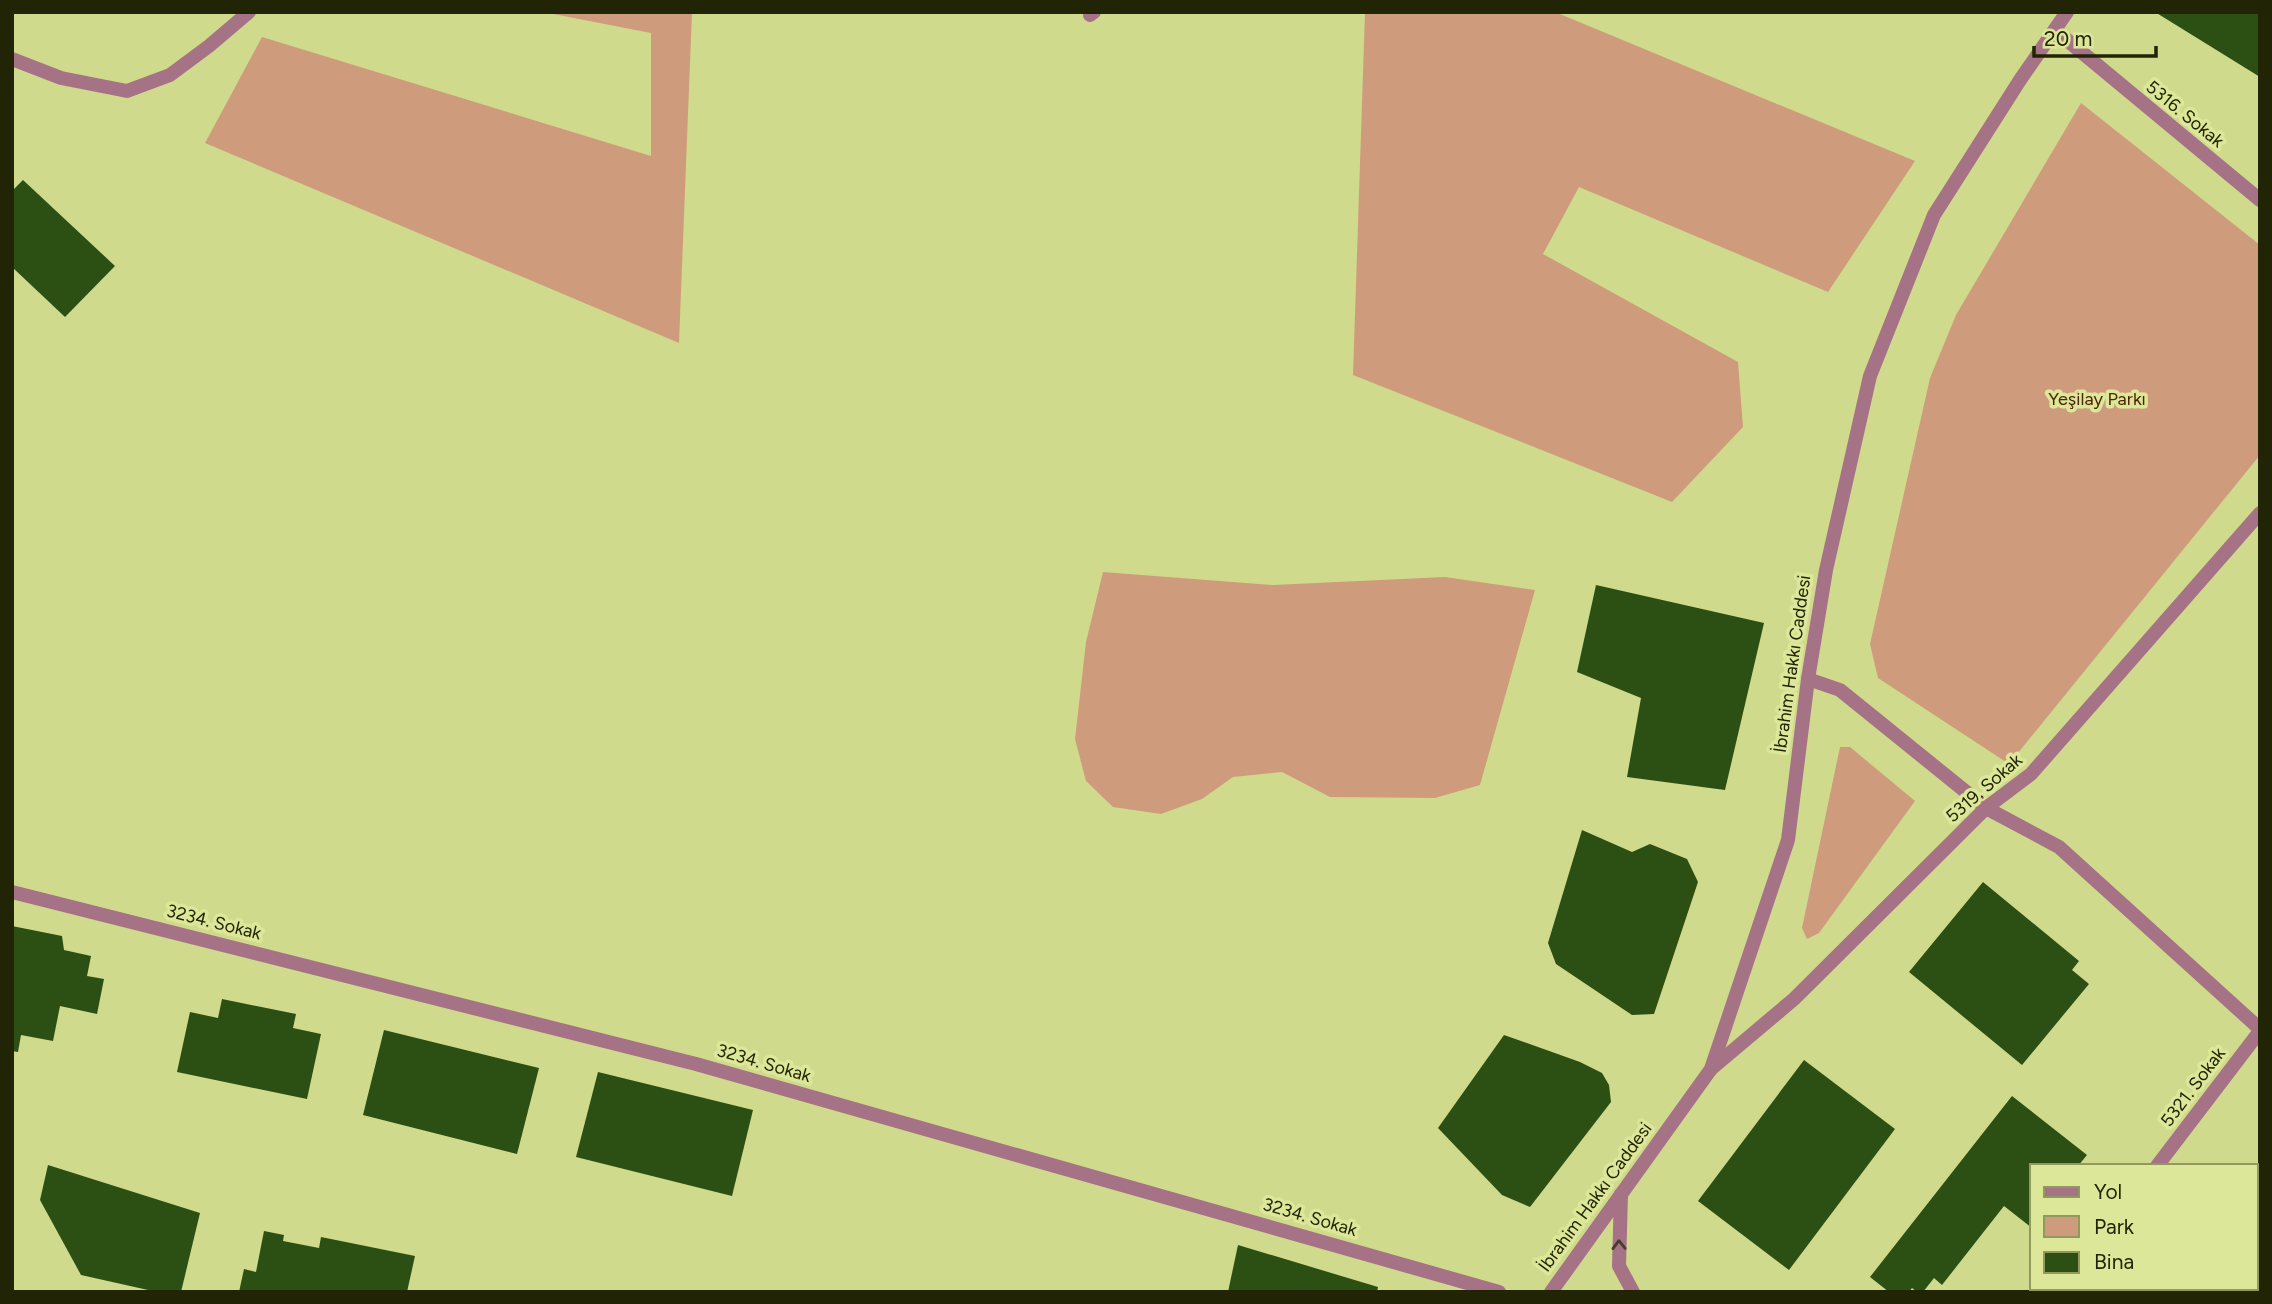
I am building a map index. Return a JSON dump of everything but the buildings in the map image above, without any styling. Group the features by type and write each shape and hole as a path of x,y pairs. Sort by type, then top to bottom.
{"street":[{"path":"12,59 61,78 127,91 170,75 249,12"},
{"name":"İbrahim Hakkı Caddesi","path":"2054,30 2059,12"},
{"name":"İbrahim Hakkı Caddesi","path":"1551,1292 1711,1069 1787,840 1808,679 1826,570 1847,467 1870,376 1934,215 2067,12"},
{"name":"5316. Sokak","path":"2054,30 2260,200"},
{"name":"5319. Sokak","path":"1711,1069 1794,999 1986,808 2031,774 2260,513"},
{"path":"1808,679 1840,690 1986,808 2059,847 2260,1030"},
{"name":"3234. Sokak","path":"12,892 696,1064 1499,1292"},
{"name":"5321. Sokak","path":"2159,1164 2260,1030"},
{"path":"1621,1194 1619,1266 1633,1292"}],"green space":[{"path":"543,12 692,12 679,343 205,143 262,37 651,156 651,33"},
{"path":"1365,12 1555,12 1915,161 1828,292 1579,187 1543,254 1738,362 1743,427 1672,502 1353,375"},
{"name":"Yeşilay Parkı","path":"2081,103 2260,245 2260,455 2009,764 1878,678 1870,644 1930,378 1956,315"},
{"path":"1103,572 1273,585 1445,577 1535,590 1480,785 1435,798 1330,797 1282,772 1233,777 1202,799 1161,814 1113,807 1086,781 1075,739 1086,642"},
{"path":"1840,747 1850,747 1915,801 1819,933 1807,939 1802,928"}]}
